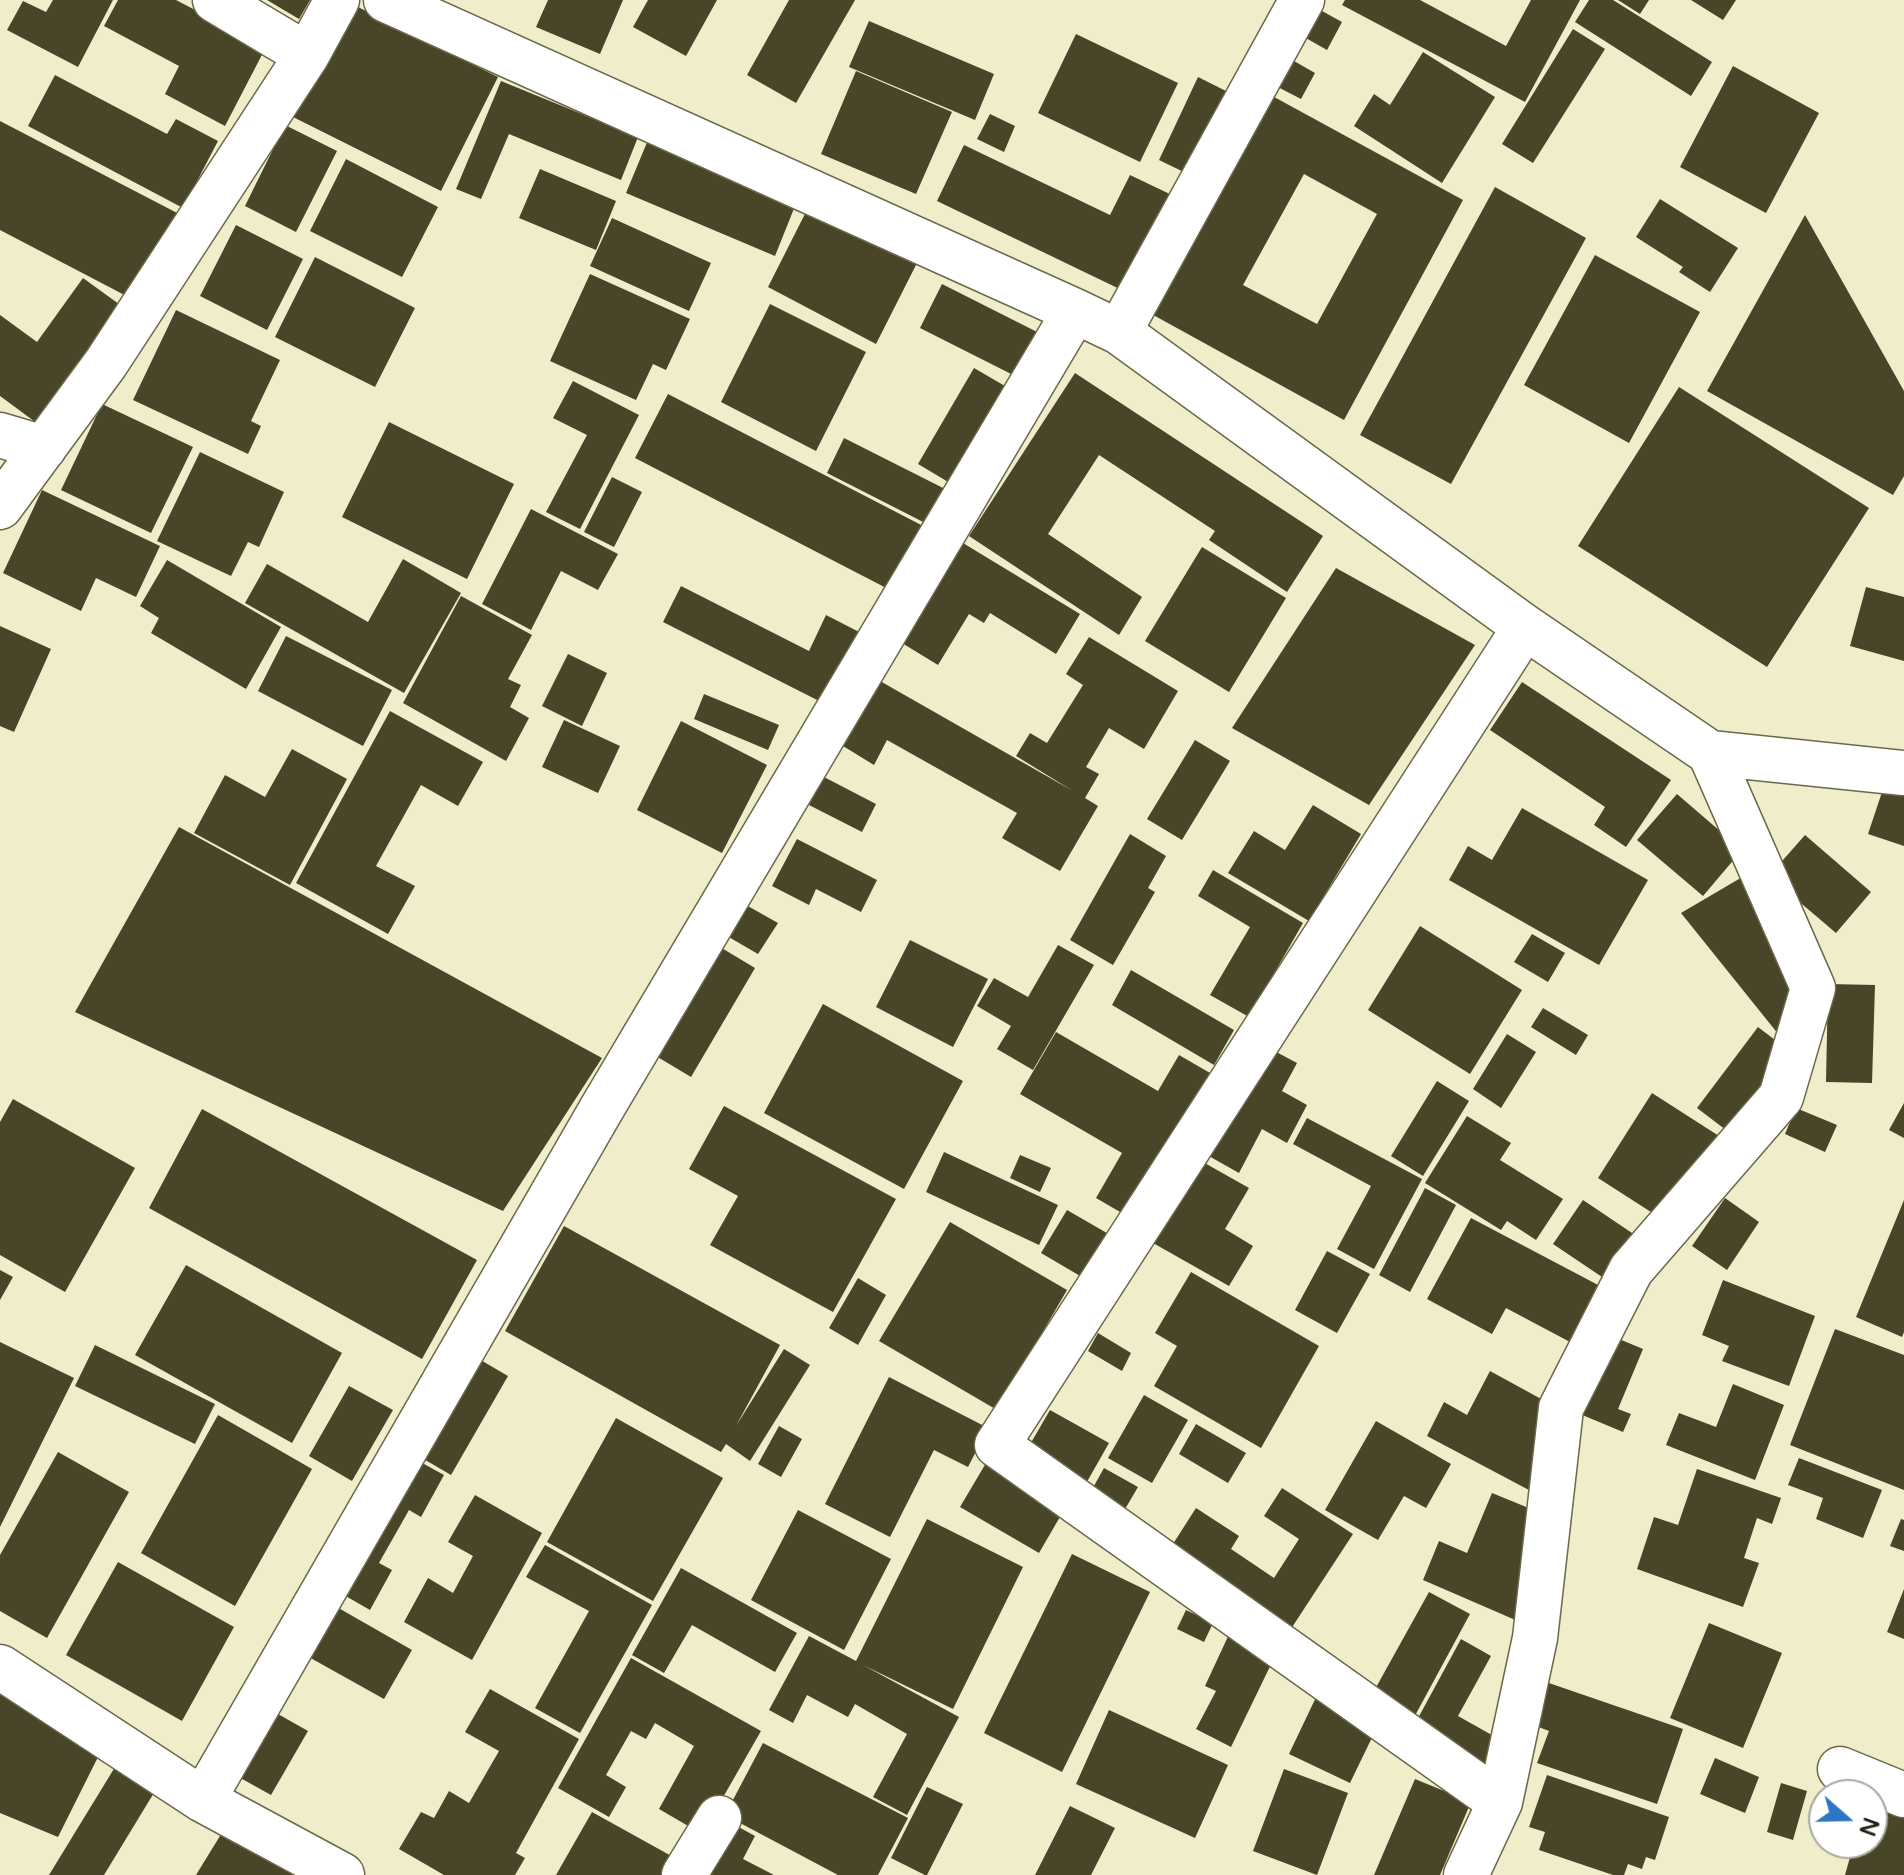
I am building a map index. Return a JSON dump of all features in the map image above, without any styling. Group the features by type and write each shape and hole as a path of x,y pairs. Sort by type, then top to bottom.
{"street":[{"path":"215,0 307,55"},
{"path":"0,507 106,363 307,55 337,0"},
{"path":"386,0 1119,332 1525,627 1710,753 1904,773"},
{"path":"1119,332 1302,0"},
{"path":"203,1800 602,1108 1075,311"},
{"path":"0,435 44,448"},
{"path":"1500,1802 997,1445 1525,627"},
{"path":"1466,1875 1500,1802 1535,1638 1561,1408 1631,1270 1781,1097 1813,988 1710,753"},
{"path":"0,1667 203,1800 342,1875"},
{"path":"1840,1769 1904,1795"},
{"path":"684,1875 719,1818"}],"building":[{"path":"53,0 113,0 78,67 7,30 23,1 46,12"},
{"path":"118,0 176,0 266,47 225,126 165,94 179,66 104,26"},
{"path":"267,0 310,0 299,19"},
{"path":"548,0 623,0 600,54 536,27"},
{"path":"648,0 717,0 686,56 633,27"},
{"path":"789,0 855,0 796,103 747,75"},
{"path":"1345,0 1420,0 1506,46 1531,0 1580,0 1525,102 1342,5"},
{"path":"1589,0 1613,0 1712,62 1691,96 1575,22"},
{"path":"1618,0 1649,0 1640,14"},
{"path":"1691,0 1736,0 1723,20"},
{"path":"346,1 498,77 441,191 289,115"},
{"path":"1311,5 1342,22 1327,50 1297,33"},
{"path":"869,21 994,74 975,120 849,67"},
{"path":"1573,29 1605,49 1533,163 1502,144"},
{"path":"1076,34 1178,83 1140,162 1038,113"},
{"path":"1423,52 1495,97 1442,183 1354,126 1374,94 1390,105"},
{"path":"1287,57 1315,73 1301,99 1272,84"},
{"path":"1733,66 1819,113 1766,213 1680,167"},
{"path":"856,71 952,112 916,194 821,154"},
{"path":"55,75 167,134 176,119 218,141 183,208 28,126"},
{"path":"1198,77 1232,94 1192,176 1159,160"},
{"path":"501,81 638,137 621,180 509,134 481,199 456,189"},
{"path":"1265,92 1463,200 1344,420 1146,311","holes":["1304,174 1377,214 1317,324 1243,285"]},
{"path":"990,114 1015,126 1004,152 977,139"},
{"path":"0,121 181,215 136,301 0,230"},
{"path":"285,125 337,151 296,232 245,206"},
{"path":"648,140 797,201 775,256 626,193"},
{"path":"964,145 1110,215 1130,175 1176,197 1130,294 937,201"},
{"path":"346,159 438,207 402,277 310,231"},
{"path":"540,169 616,201 596,250 519,218"},
{"path":"1495,187 1586,238 1451,484 1360,435"},
{"path":"1660,199 1738,248 1710,292 1679,272 1683,267 1636,237"},
{"path":"810,204 918,261 876,344 768,287"},
{"path":"1805,215 1904,391 1904,476 1893,495 1707,391"},
{"path":"612,218 711,263 689,311 590,266"},
{"path":"236,225 303,259 267,330 200,296"},
{"path":"1595,255 1700,312 1629,443 1524,385"},
{"path":"315,257 415,308 375,387 275,337"},
{"path":"590,274 690,319 666,370 653,364 636,400 550,361"},
{"path":"83,278 123,307 38,424 0,396 0,315 37,342"},
{"path":"942,284 1047,337 1025,381 920,328"},
{"path":"770,304 866,352 816,451 721,402"},
{"path":"176,310 280,360 251,421 261,426 248,454 133,400"},
{"path":"974,368 1017,393 960,489 918,464"},
{"path":"1075,373 1323,536 1287,592 1209,540 1215,531 1099,455 1048,534 1142,597 1119,635 969,536"},
{"path":"573,381 639,415 580,529 546,512 587,435 553,418"},
{"path":"1679,387 1869,508 1767,667 1578,546"},
{"path":"668,394 927,528 894,592 635,458"},
{"path":"102,404 193,447 151,533 61,490"},
{"path":"389,422 514,484 467,579 342,517"},
{"path":"844,438 951,492 933,527 827,473"},
{"path":"200,452 284,492 259,547 248,542 231,576 157,541"},
{"path":"612,477 642,492 614,547 584,532"},
{"path":"42,490 160,546 136,597 96,578 81,611 3,573"},
{"path":"531,509 618,554 598,590 561,571 531,630 482,604"},
{"path":"958,540 1080,614 1056,654 990,613 984,623 969,614 938,665 897,640"},
{"path":"1202,547 1286,598 1229,692 1145,641"},
{"path":"403,559 461,593 404,693 245,603 267,564 368,622"},
{"path":"167,560 281,627 246,689 151,633 159,618 140,606"},
{"path":"1336,568 1475,645 1369,805 1232,728"},
{"path":"681,586 809,651 826,615 865,635 829,706 663,622"},
{"path":"1866,587 1904,597 1904,661 1850,646"},
{"path":"461,596 532,635 508,679 521,685 510,707 529,718 506,761 403,703"},
{"path":"0,626 51,649 14,732 0,726"},
{"path":"286,636 392,690 363,746 258,691"},
{"path":"1089,637 1178,691 1144,749 1109,728 1086,767 1099,774 1085,798 1098,806 1060,871 1002,838 1017,813 887,740 874,765 843,746 880,681 1073,791 1016,756 1030,733 1047,743 1083,685 1066,674"},
{"path":"568,654 607,673 582,726 542,706"},
{"path":"1522,682 1671,780 1626,847 1594,825 1605,807 1490,730"},
{"path":"704,694 779,725 768,750 694,719"},
{"path":"390,711 483,762 458,806 421,785 376,866 415,886 388,934 296,883"},
{"path":"564,720 620,746 598,793 542,767"},
{"path":"681,721 767,765 722,853 637,810"},
{"path":"1195,740 1230,761 1182,840 1147,819"},
{"path":"292,749 347,779 290,885 194,833 225,775 265,797"},
{"path":"824,777 876,804 862,832 809,805"},
{"path":"1887,777 1904,783 1904,846 1868,834"},
{"path":"1677,794 1742,850 1703,896 1637,840"},
{"path":"1313,805 1361,834 1309,921 1228,873 1254,831 1285,850"},
{"path":"1522,808 1648,880 1599,965 1449,880 1468,846 1492,860"},
{"path":"179,827 602,1058 503,1211 75,1012"},
{"path":"1130,834 1166,856 1148,888 1155,892 1113,965 1070,940"},
{"path":"1805,835 1871,892 1836,933 1769,876"},
{"path":"797,839 877,880 861,912 816,889 809,905 772,886"},
{"path":"1213,870 1303,923 1249,1017 1210,995 1250,927 1198,896"},
{"path":"1744,876 1806,984 1783,1040 1681,913"},
{"path":"746,905 778,923 758,954 727,936"},
{"path":"1420,926 1522,990 1470,1074 1368,1010"},
{"path":"1532,934 1565,953 1548,982 1514,962"},
{"path":"910,940 988,979 953,1047 876,1007"},
{"path":"710,941 755,968 691,1077 646,1050"},
{"path":"1058,945 1094,965 1033,1070 997,1049 1011,1026 977,1006 994,978 1028,997"},
{"path":"1131,970 1234,1030 1214,1065 1112,1005"},
{"path":"1828,984 1875,985 1872,1083 1826,1082"},
{"path":"823,1004 963,1081 904,1189 764,1113"},
{"path":"1543,1008 1588,1035 1576,1055 1531,1027"},
{"path":"1758,1027 1788,1050 1726,1130 1697,1108"},
{"path":"1056,1032 1158,1091 1179,1055 1210,1073 1127,1216 1096,1198 1122,1153 1020,1094"},
{"path":"1507,1034 1536,1052 1501,1108 1473,1089"},
{"path":"1265,1046 1297,1063 1282,1091 1307,1105 1287,1143 1262,1129 1239,1173 1207,1155"},
{"path":"1437,1081 1469,1101 1423,1176 1391,1156"},
{"path":"1652,1093 1719,1136 1665,1221 1598,1178"},
{"path":"13,1099 135,1168 65,1292 0,1255 0,1122"},
{"path":"1904,1103 1904,1138 1889,1130"},
{"path":"724,1106 896,1199 833,1312 710,1245 738,1196 689,1169"},
{"path":"1796,1108 1837,1125 1825,1152 1785,1134"},
{"path":"202,1109 477,1260 422,1359 149,1208"},
{"path":"1467,1116 1511,1143 1500,1160 1563,1199 1536,1240 1507,1221 1501,1230 1425,1183"},
{"path":"1307,1118 1422,1179 1374,1269 1337,1249 1371,1186 1293,1144"},
{"path":"944,1152 1058,1205 1039,1245 926,1192"},
{"path":"1020,1155 1051,1168 1040,1192 1010,1178"},
{"path":"1194,1157 1249,1188 1225,1229 1253,1246 1229,1286 1146,1239"},
{"path":"1425,1188 1456,1205 1410,1292 1379,1275"},
{"path":"1725,1198 1759,1222 1727,1270 1692,1246"},
{"path":"1583,1200 1635,1235 1605,1279 1553,1244"},
{"path":"1904,1200 1904,1332 1902,1337 1856,1317"},
{"path":"1067,1210 1112,1236 1087,1280 1041,1253"},
{"path":"1471,1218 1600,1286 1570,1342 1506,1308 1492,1334 1427,1299"},
{"path":"950,1222 1067,1290 997,1410 879,1341"},
{"path":"564,1226 780,1345 736,1426 784,1349 810,1365 750,1461 726,1444 721,1452 505,1331"},
{"path":"1327,1251 1370,1274 1337,1333 1295,1310"},
{"path":"186,1265 342,1353 292,1443 135,1355"},
{"path":"0,1270 13,1277 0,1300"},
{"path":"1191,1272 1319,1346 1261,1448 1154,1386 1177,1346 1155,1333"},
{"path":"858,1278 886,1295 858,1345 829,1328"},
{"path":"1723,1280 1815,1316 1789,1386 1722,1361 1729,1346 1702,1335"},
{"path":"1835,1329 1904,1355 1904,1490 1790,1445"},
{"path":"1098,1333 1131,1353 1122,1371 1088,1351"},
{"path":"1612,1336 1643,1349 1618,1409 1631,1414 1623,1432 1580,1414"},
{"path":"0,1342 74,1378 0,1527"},
{"path":"95,1345 215,1404 195,1444 75,1386"},
{"path":"472,1355 508,1376 451,1475 415,1454"},
{"path":"1490,1371 1554,1406 1544,1498 1427,1436 1444,1402 1467,1415"},
{"path":"889,1377 988,1428 968,1467 934,1450 890,1537 825,1504"},
{"path":"1733,1384 1784,1405 1755,1480 1666,1445 1679,1413 1716,1427"},
{"path":"349,1386 393,1410 352,1481 309,1456"},
{"path":"1144,1395 1188,1420 1152,1483 1108,1458"},
{"path":"1050,1410 1109,1443 1084,1487 1025,1453"},
{"path":"218,1415 312,1469 235,1606 141,1553"},
{"path":"616,1418 723,1478 653,1601 547,1542"},
{"path":"1376,1421 1451,1464 1426,1508 1404,1496 1378,1540 1325,1510"},
{"path":"1196,1424 1246,1453 1228,1483 1179,1454"},
{"path":"779,1426 802,1439 781,1477 758,1464"},
{"path":"58,1452 129,1492 47,1638 0,1611 0,1555"},
{"path":"406,1454 444,1475 421,1517 409,1510 379,1563 392,1570 370,1610 330,1587"},
{"path":"989,1458 1068,1503 1039,1553 960,1507"},
{"path":"1799,1458 1882,1490 1863,1538 1816,1519 1823,1498 1788,1485"},
{"path":"1104,1468 1138,1487 1118,1521 1085,1502"},
{"path":"1697,1469 1781,1498 1772,1524 1757,1518 1744,1558 1759,1563 1743,1607 1637,1569 1654,1517 1678,1525"},
{"path":"1282,1488 1353,1534 1285,1638 1164,1558 1196,1508 1239,1536 1231,1549 1274,1578 1299,1539 1264,1516"},
{"path":"1492,1493 1541,1513 1520,1622 1423,1580 1439,1541 1467,1553"},
{"path":"475,1495 542,1533 472,1660 404,1622 428,1578 453,1593 473,1556 448,1542"},
{"path":"798,1510 891,1559 844,1650 751,1600"},
{"path":"927,1519 1023,1567 953,1709 863,1665 959,1717 907,1815 873,1797 907,1734 855,1704 848,1717 807,1695 793,1723 769,1710 809,1636 856,1661"},
{"path":"1901,1519 1904,1520 1904,1551 1890,1546"},
{"path":"545,1545 652,1605 580,1733 535,1708 589,1611 526,1577"},
{"path":"1072,1554 1150,1592 1062,1772 984,1733"},
{"path":"118,1562 234,1627 182,1721 66,1655"},
{"path":"681,1568 797,1633 775,1672 692,1625 664,1673 632,1655"},
{"path":"1904,1589 1904,1639 1887,1632"},
{"path":"1429,1592 1470,1614 1411,1723 1369,1700"},
{"path":"335,1606 412,1650 384,1699 307,1656"},
{"path":"1186,1610 1213,1623 1204,1642 1177,1629"},
{"path":"1709,1623 1782,1653 1743,1748 1670,1718"},
{"path":"1231,1630 1277,1652 1231,1747 1196,1729 1216,1691 1205,1686"},
{"path":"1461,1639 1491,1656 1458,1716 1506,1743 1489,1773 1411,1731"},
{"path":"631,1658 761,1731 702,1834 659,1809 694,1746 655,1723 646,1739 631,1731 606,1775 626,1787 609,1817 558,1788"},
{"path":"0,1672 106,1741 58,1837 0,1813"},
{"path":"1543,1681 1683,1729 1657,1804 1537,1763 1549,1731 1528,1723"},
{"path":"490,1689 579,1739 516,1853 525,1858 515,1875 444,1875 399,1849 421,1812 434,1818 449,1791 469,1803 499,1751 465,1732"},
{"path":"1319,1691 1380,1721 1350,1783 1289,1754"},
{"path":"262,1705 308,1731 271,1795 226,1770"},
{"path":"1109,1710 1228,1765 1195,1838 1076,1784"},
{"path":"763,1743 908,1818 878,1875 838,1875 725,1815"},
{"path":"123,1754 163,1778 104,1875 49,1875"},
{"path":"1715,1758 1759,1777 1745,1813 1700,1794"},
{"path":"1284,1769 1348,1793 1317,1875 1253,1851"},
{"path":"1547,1775 1669,1817 1655,1860 1646,1857 1642,1869 1628,1864 1624,1875 1613,1875 1539,1850 1545,1832 1529,1827"},
{"path":"1415,1779 1471,1802 1440,1875 1374,1875"},
{"path":"1781,1783 1807,1791 1793,1840 1767,1832"},
{"path":"927,1787 963,1804 925,1875 891,1858"},
{"path":"1888,1802 1904,1806 1904,1875 1845,1875 1850,1859 1888,1859"},
{"path":"1070,1806 1115,1828 1091,1875 1035,1875"},
{"path":"592,1812 675,1858 665,1875 556,1875"},
{"path":"231,1818 311,1875 196,1875"},
{"path":"724,1819 755,1836 743,1859 774,1875 695,1875"}]}
